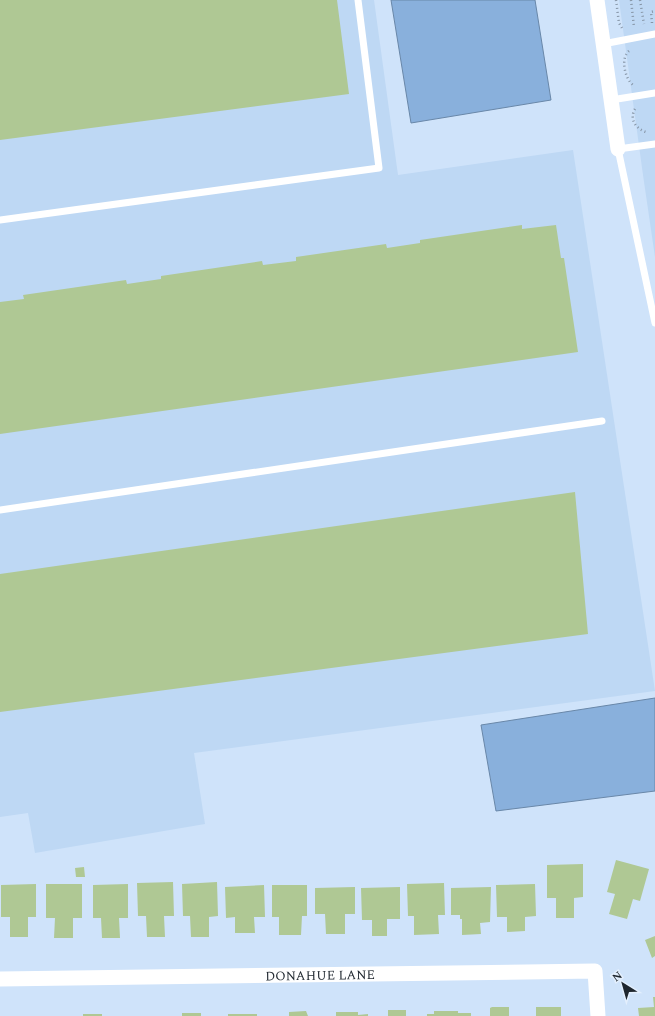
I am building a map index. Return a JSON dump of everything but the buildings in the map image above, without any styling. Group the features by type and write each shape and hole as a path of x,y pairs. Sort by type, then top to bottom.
{"street":[{"path":"597,0 618,149"},
{"name":"DONAHUE LANE","path":"0,979 595,971 598,1016"}],"lane":[{"path":"0,220 379,168 358,0"},
{"path":"603,44 655,34"},
{"path":"611,100 655,92"},
{"path":"655,144 618,149 655,323"},
{"path":"0,510 602,421"}],"path":[{"path":"616,0 619,23 627,32"},
{"path":"631,0 635,30 631,32"},
{"path":"640,0 644,25 652,24 651,12 655,11"},
{"path":"632,50 626,54 624,60 628,81 632,85 637,86"},
{"path":"637,106 634,110 634,122 639,129 647,132"}],"shaded area":[{"path":"0,0 374,0 398,175 573,150 655,691 194,753 205,824 35,853 28,813 0,817"},
{"path":"391,0 535,0 551,100 411,123"},
{"path":"619,0 655,0 655,257 643,175"},
{"path":"655,698 655,791 496,811 481,725"}]}
